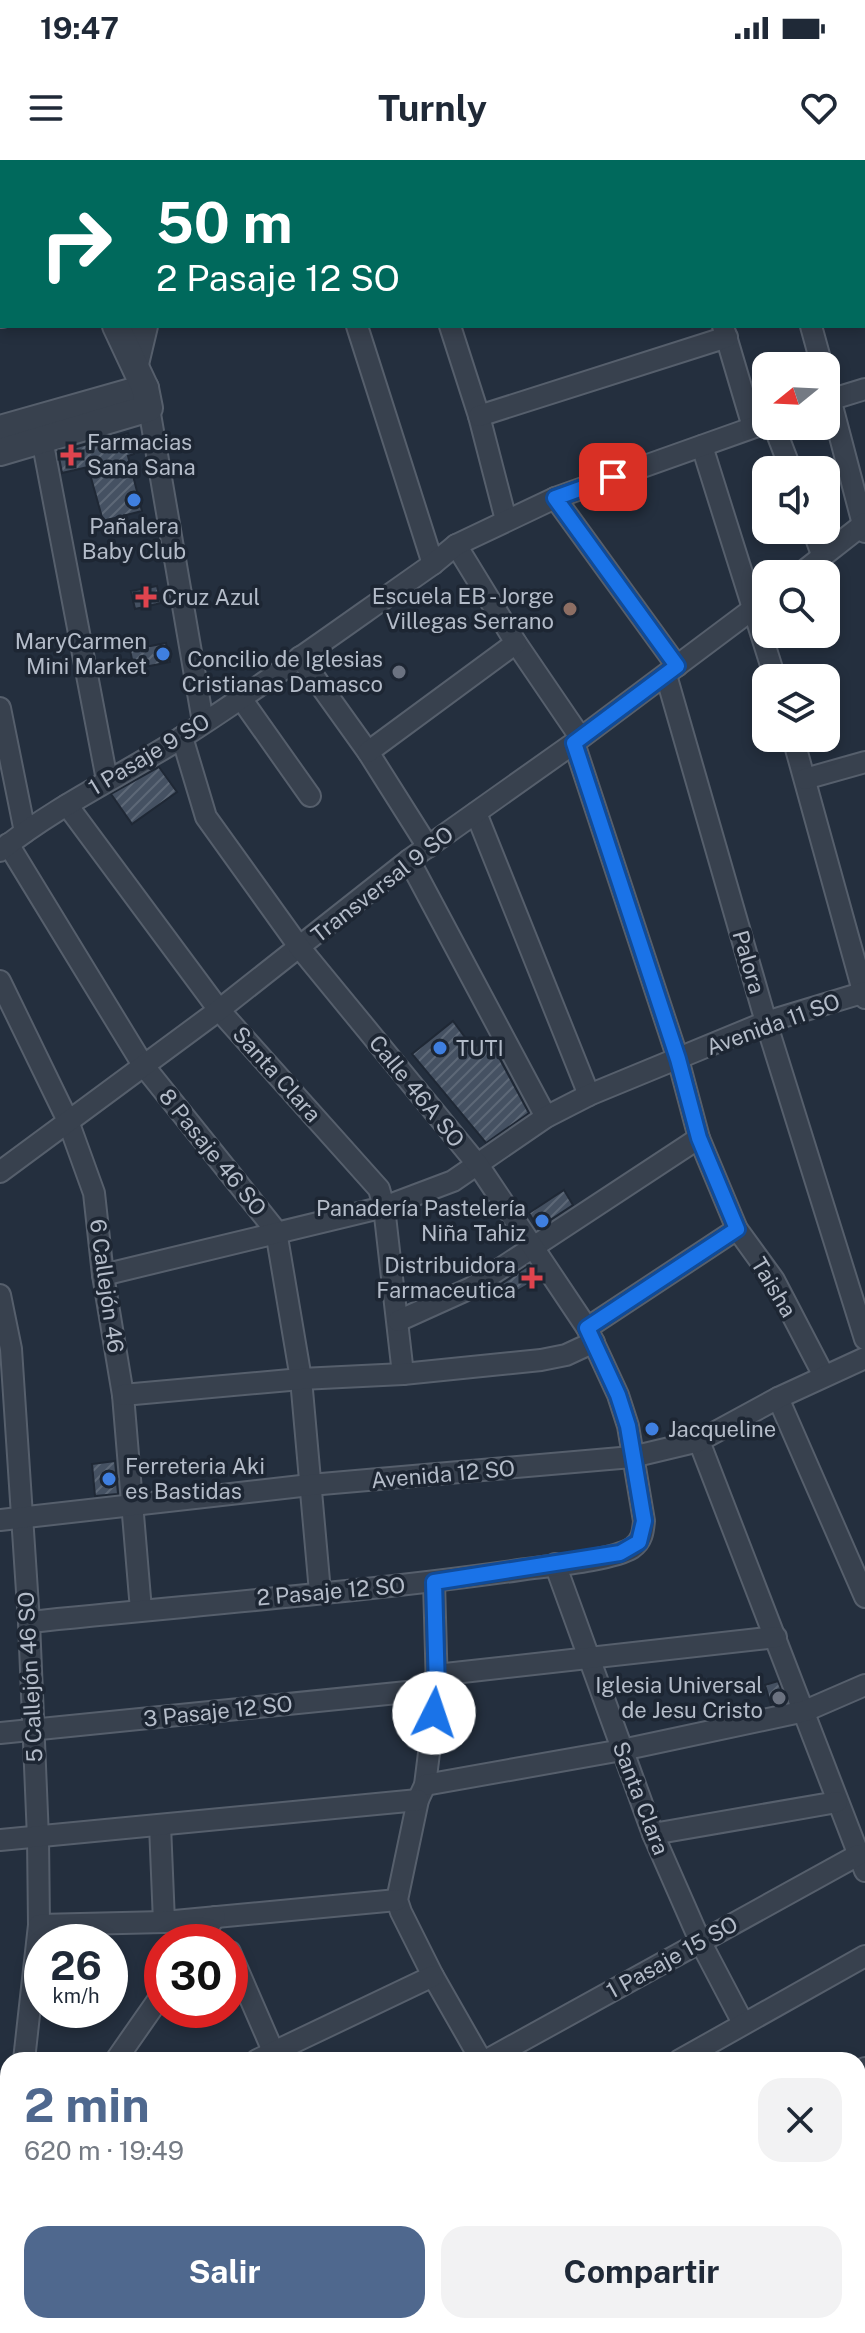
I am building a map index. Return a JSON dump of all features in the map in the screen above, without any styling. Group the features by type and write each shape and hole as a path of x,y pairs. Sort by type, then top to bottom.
{"street":[{"path":"117,328 143,387"},
{"path":"144,328 143,387 203,722"},
{"path":"358,328 433,564"},
{"path":"451,328 479,416 506,520"},
{"path":"812,328 818,352"},
{"path":"479,416 725,332 752,404"},
{"path":"0,429 143,387"},
{"path":"0,452 42,439 143,387"},
{"path":"840,393 865,389"},
{"name":"1 Pasaje 9 SO","path":"11,842 107,780 182,737 456,545 555,498 752,428"},
{"path":"42,439 107,780"},
{"path":"819,560 864,526 840,440"},
{"path":"702,446 752,582"},
{"name":"Palora","path":"555,498 672,671 766,1022 865,1339"},
{"path":"818,544 823,557"},
{"name":"Taisha","path":"456,545 577,740 678,1059 699,1138 737,1229 774,1280 824,1376"},
{"name":"Transversal 9 SO","path":"0,1172 219,1010 409,860 752,610"},
{"path":"368,752 516,643"},
{"path":"300,657 368,752 428,847"},
{"path":"240,697 310,796"},
{"path":"0,708 11,842"},
{"name":"Calle 46A SO","path":"182,737 206,817 300,948 478,1165 590,1335 618,1395 628,1426 632,1457"},
{"path":"797,752 864,994"},
{"path":"805,779 865,762"},
{"name":"Santa Clara","path":"67,805 219,1010 374,1181 384,1207 403,1374"},
{"path":"476,813 589,1095"},
{"name":"8 Pasaje 46 SO","path":"11,842 143,1065 276,1231 301,1379 320,1592"},
{"path":"409,860 546,1117"},
{"name":"6 Callejón 46","path":"0,981 68,1121 94,1193 103,1275 123,1395 141,1610"},
{"name":"Avenida 11 SO","path":"103,1275 384,1207 453,1181 546,1117 589,1095 766,1022 864,994"},
{"path":"398,1321 471,1288 699,1138"},
{"path":"123,1395 301,1379 403,1374 566,1355 737,1229"},
{"name":"5 Callejón 46 SO","path":"0,1295 11,1349 10,1519 29,1622 39,1924"},
{"name":"Avenida 12 SO","path":"10,1519 310,1485 632,1457 699,1441 778,1398 865,1358"},
{"path":"778,1398 865,1597"},
{"path":"699,1441 862,1863"},
{"name":"2 Pasaje 12 SO","path":"29,1622 434,1582 620,1553 639,1542 644,1521 632,1457"},
{"name":"Santa Clara","path":"555,1564 653,1834 700,1941 743,2023"},
{"path":"434,1582 436,1682 422,1792 397,1900 433,1976 476,2052"},
{"name":"3 Pasaje 12 SO","path":"0,1733 436,1682 588,1657 776,1637"},
{"path":"0,1840 160,1825 422,1792 805,1711 865,1685"},
{"path":"653,1834 837,1802"},
{"path":"160,1825 164,1922"},
{"name":"1 Pasaje 15 SO","path":"501,2052 700,1941 862,1863"},
{"path":"81,1924 164,1922 397,1900"},
{"path":"210,1924 215,1917"},
{"path":"215,1917 218,1924"},
{"path":"694,2052 865,1956"},
{"path":"273,2052 433,1976"},
{"path":"248,2005 264,2052"},
{"path":"122,2052 144,2020"},
{"name":"5 Callejón 46 SO","path":"25,2052 28,2028"}],"building":[{"path":"128,433 134,454 128,456 142,511 103,521 88,467 62,473 58,452"},
{"name":"Cruz Azul","path":"157,586 161,603 135,609 131,591"},
{"path":"166,643 170,662 134,669 130,650"},
{"path":"159,767 177,792 132,824 111,794"},
{"path":"453,1021 473,1048 488,1037 529,1113 486,1143 412,1054"},
{"path":"564,1190 573,1205 538,1228 529,1213"},
{"path":"529,1265 538,1279 507,1297 500,1285"},
{"name":"Ferreteria Aki es Bastidas","path":"115,1461 118,1494 95,1496 92,1464"},
{"path":"778,1681 786,1702 771,1705 765,1685"}],"place":[{"name":"Farmacias Sana Sana","path":"71,455"},
{"name":"Pañalera Baby Club","path":"134,500"},
{"name":"Cruz Azul","path":"146,597"},
{"name":"Escuela EB - Jorge Villegas Serrano","path":"570,609"},
{"name":"MaryCarmen Mini Market","path":"163,654"},
{"name":"Concilio de Iglesias Cristianas Damasco","path":"399,672"},
{"name":"TUTI","path":"440,1048"},
{"name":"Panadería Pastelería Niña Tahiz","path":"542,1221"},
{"name":"Distribuidora Farmaceutica","path":"532,1278"},
{"name":"Jacqueline","path":"652,1429"},
{"name":"Ferreteria Aki es Bastidas","path":"109,1479"},
{"name":"Iglesia Universal de Jesu Cristo","path":"779,1698"}],"route":[{"path":"434,1713 437,1689 434,1582 620,1553 639,1542 644,1521 628,1426 618,1395 587,1328 737,1229 699,1138 678,1059 574,743 677,666 555,498 613,477"}]}
